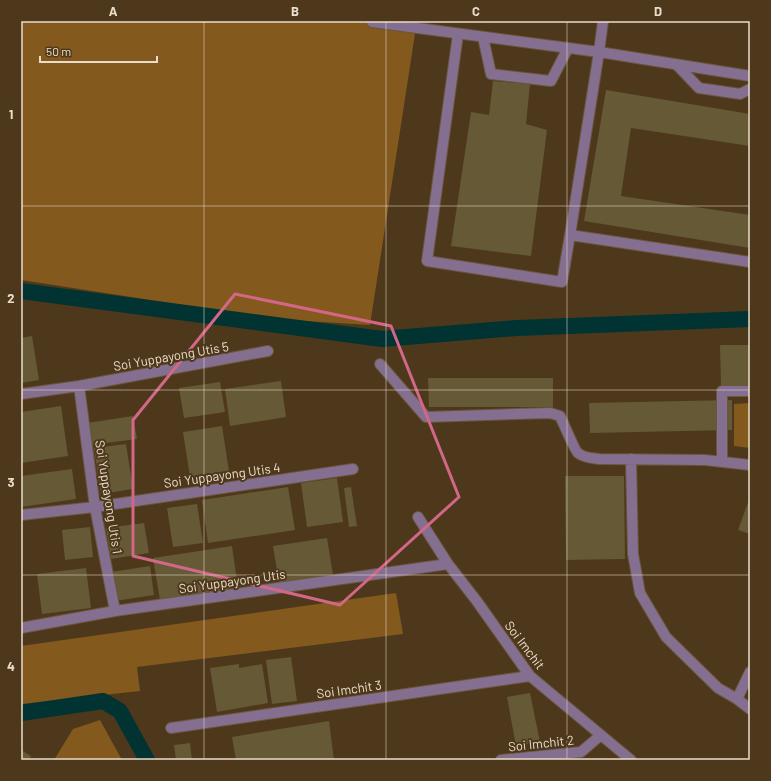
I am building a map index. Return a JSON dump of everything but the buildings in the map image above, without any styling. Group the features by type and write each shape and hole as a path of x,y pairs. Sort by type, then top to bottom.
{"street":[{"path":"458,34 427,260 562,282 603,21"},
{"path":"372,22 599,52 750,76"},
{"path":"483,37 491,74 551,81 568,48"},
{"path":"676,64 699,88 740,94 750,89"},
{"path":"570,235 750,262"},
{"name":"Soi Yuppayong Utis 5","path":"21,394 80,386 268,351"},
{"path":"380,364 426,417 550,413 560,416 576,452 585,457 705,460 750,465"},
{"name":"Soi Yuppayong Utis 1","path":"80,386 95,507 115,611"},
{"path":"722,462 722,391 750,391"},
{"path":"631,459 633,554 640,593 666,636 718,688 738,699 750,709"},
{"name":"Soi Yuppayong Utis 4","path":"21,515 95,507 353,469"},
{"name":"Soi Imchit","path":"418,517 448,564 476,600 530,676 632,760"},
{"name":"Soi Yuppayong Utis","path":"21,628 115,611 448,564"},
{"path":"738,699 750,672"},
{"name":"Soi Imchit 3","path":"171,728 530,676"},
{"name":"Soi Imchit 2","path":"501,760 580,756 601,735"}],"highlighted area":[{"path":"235,294 391,326 459,497 340,605 133,556 133,420"}],"shaded area":[{"path":"21,21 417,21 370,325 273,319 21,280"},
{"path":"750,403 750,448 734,446 734,404"},
{"path":"396,593 403,634 137,667 140,691 21,704 21,646"},
{"path":"100,720 122,760 54,760 73,729"}],"waterway":[{"path":"21,291 382,339 517,328 750,319"},
{"path":"21,713 103,701 120,711 147,760"}]}
